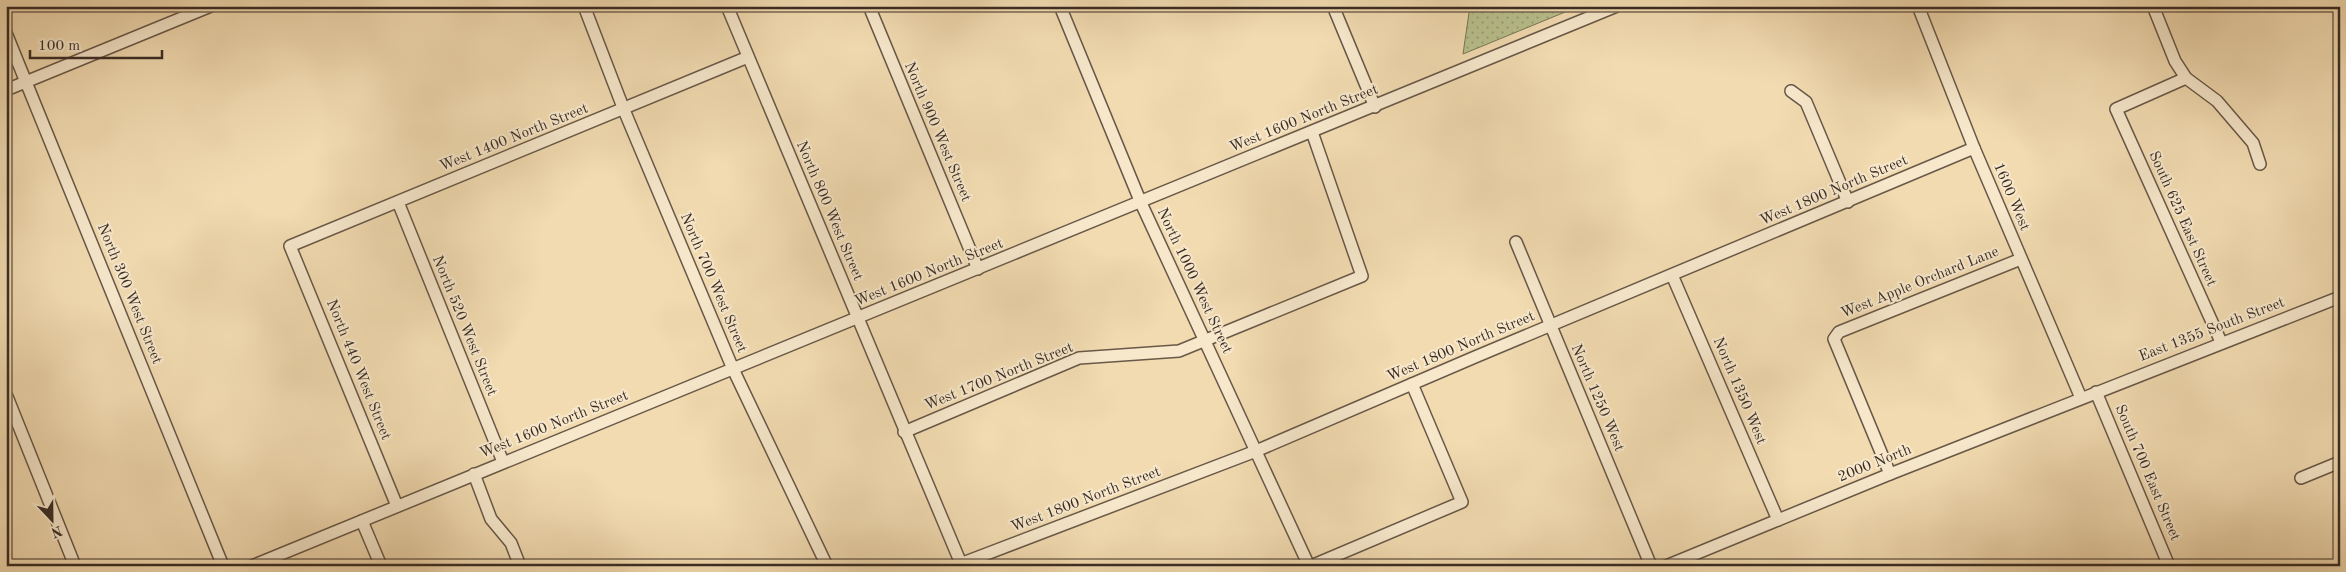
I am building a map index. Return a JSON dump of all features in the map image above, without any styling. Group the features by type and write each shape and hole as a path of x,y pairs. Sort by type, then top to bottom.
{"street":[{"path":"6,90 210,6"},
{"name":"North 700 West Street","path":"584,6 624,110 733,369 828,566"},
{"name":"North 800 West Street","path":"727,6 959,565"},
{"name":"North 900 West Street","path":"869,6 978,269"},
{"name":"North 1000 West Street","path":"1060,6 1141,202 1310,566"},
{"path":"1333,6 1374,107"},
{"name":"West 1600 North Street","path":"252,566 1617,6"},
{"name":"1600 West","path":"1918,6 1974,148 2081,398"},
{"path":"2153,6 2175,62 2186,78 2217,101 2252,144 2260,164"},
{"name":"North 300 West Street","path":"6,33 223,566"},
{"name":"West 1400 North Street","path":"290,246 624,110 748,57"},
{"name":"South 625 East Street","path":"2186,78 2116,109 2221,342"},
{"path":"1792,91 1806,102 1848,202"},
{"name":"West 1700 North Street","path":"904,432 1079,358 1179,351 1362,276 1312,132"},
{"name":"West 1800 North Street","path":"959,565 1256,451 1974,148"},
{"name":"North 520 West Street","path":"398,202 503,462"},
{"name":"North 1250 West","path":"1516,242 1651,566"},
{"name":"North 440 West Street","path":"290,246 397,506"},
{"name":"West Apple Orchard Lane","path":"1890,474 1834,339 1839,332 2021,259"},
{"name":"North 1350 West","path":"1672,275 1778,520"},
{"name":"East 1355 South Street","path":"2096,392 2340,296"},
{"path":"1310,566 1462,502 1412,384"},
{"name":"2000 North","path":"1666,566 2096,392"},
{"name":"South 700 East Street","path":"2096,392 2169,566"},
{"path":"6,394 75,566"},
{"path":"2301,478 2340,462"},
{"path":"474,474 492,519 512,544 520,566"},
{"path":"362,521 381,566"}],"green space":[{"path":"1470,6 1569,6 1570,10 1463,54"}]}
